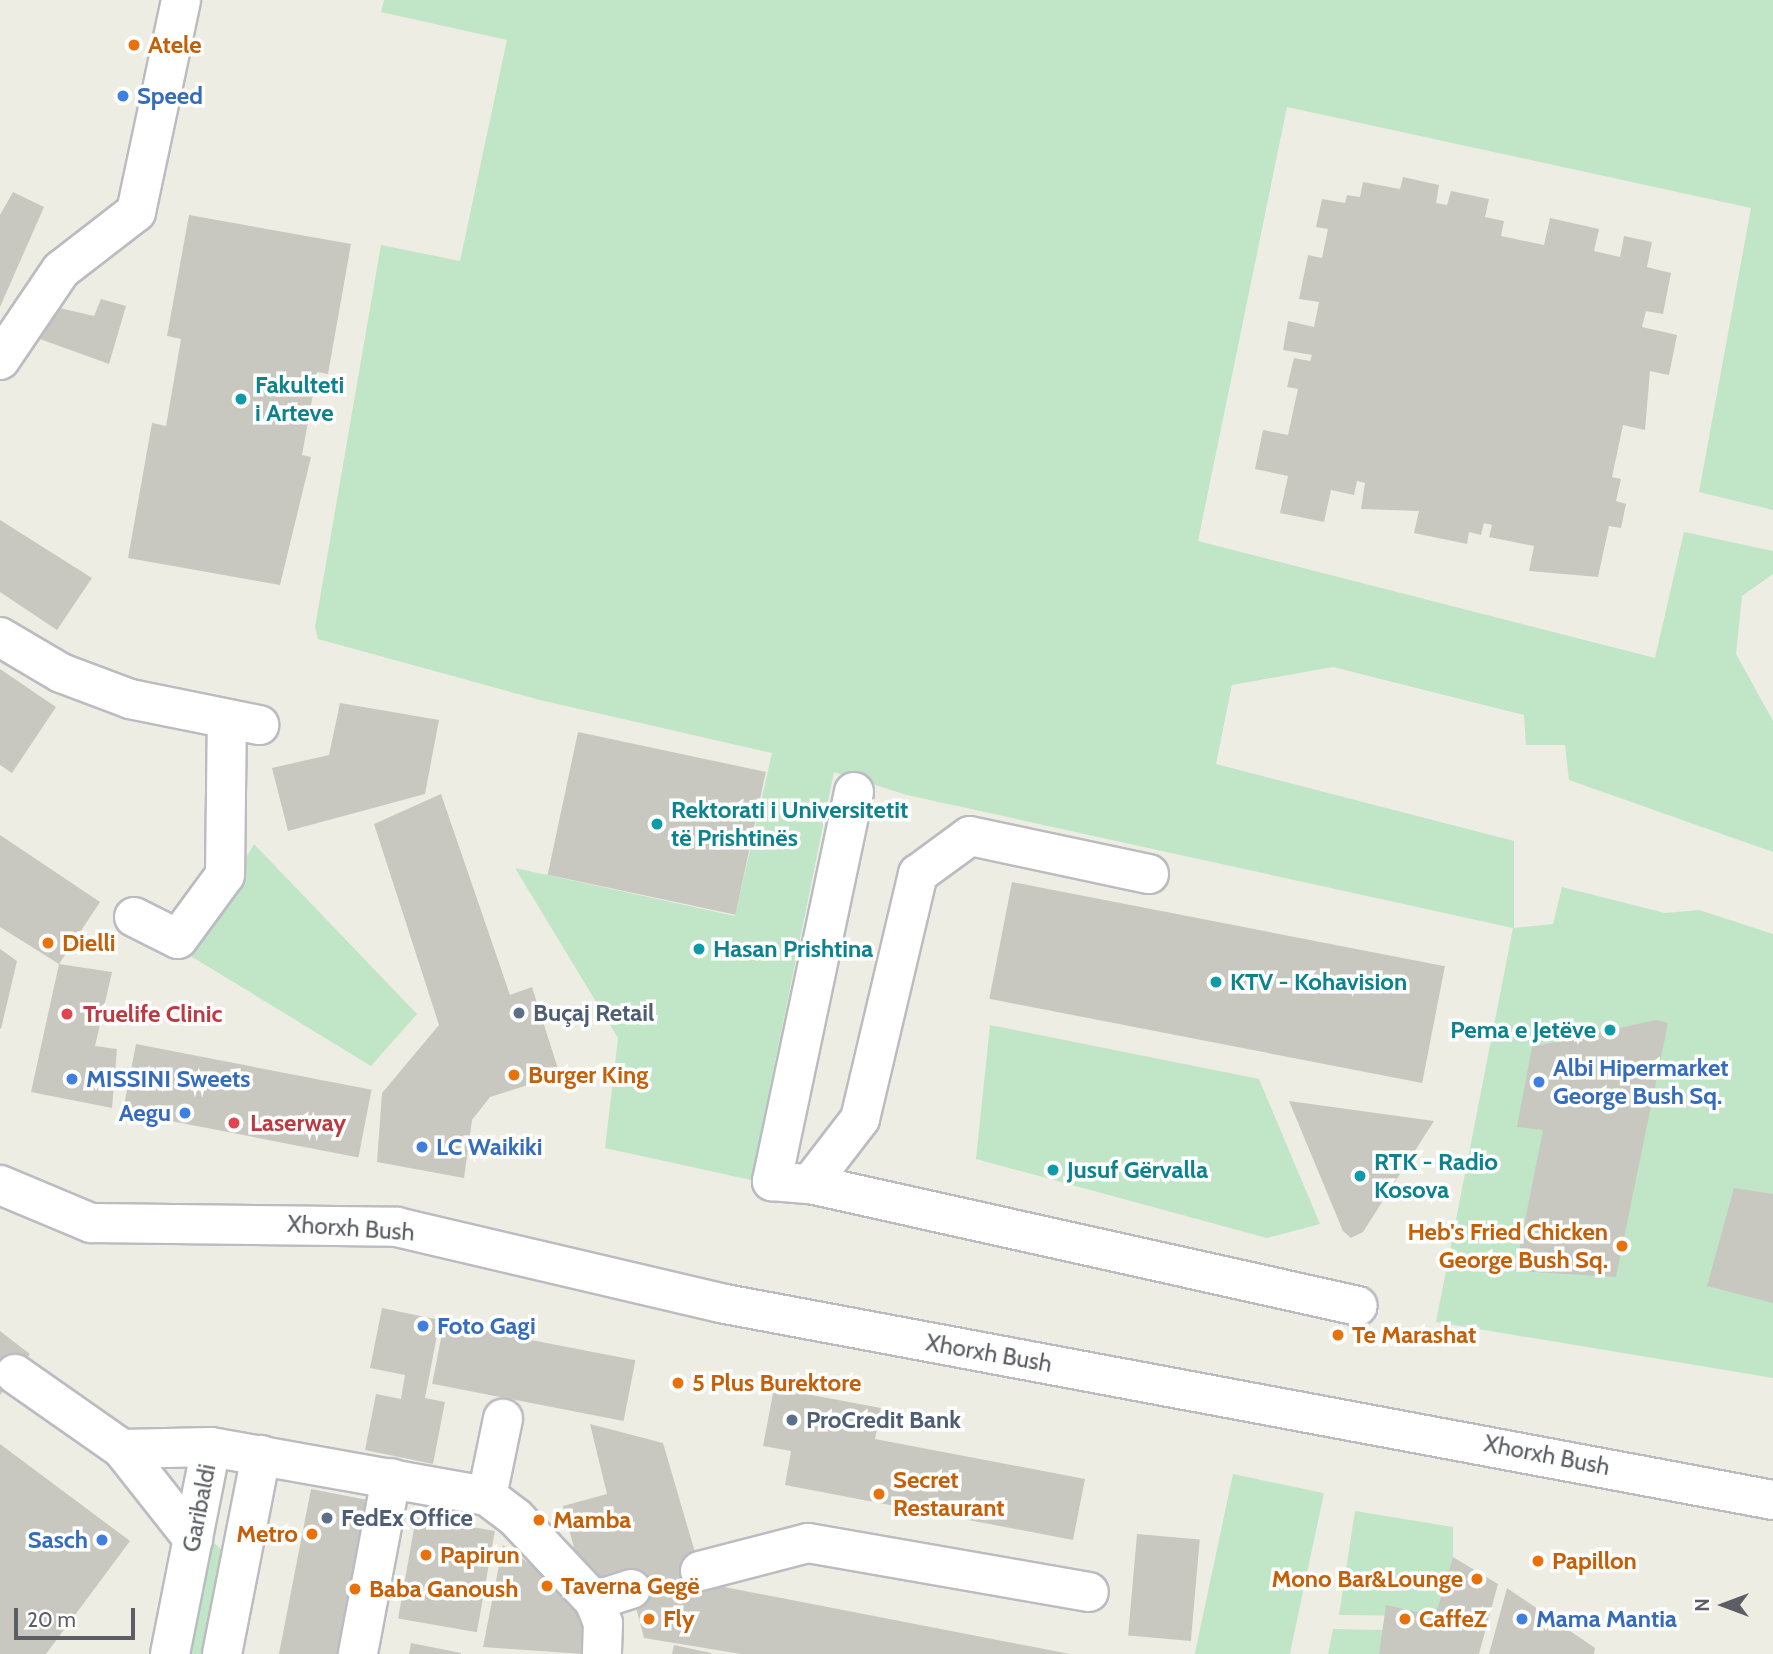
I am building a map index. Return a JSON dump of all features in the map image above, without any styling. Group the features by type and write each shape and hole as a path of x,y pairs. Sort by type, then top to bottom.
{"street":[{"path":"0,360 61,270 136,212 181,0"},
{"path":"0,637 61,673 130,699 243,723 225,875 178,939 134,916"},
{"path":"854,792 772,1181 810,1184 1358,1306"},
{"path":"810,1184 841,1150 872,1088 918,874 970,836 1149,874"},
{"name":"Xhorxh Bush","path":"0,1185 91,1223 397,1227 720,1303 1773,1500"},
{"path":"15,1374 122,1449 192,1539"},
{"path":"487,1496 503,1419"},
{"path":"122,1449 211,1447"},
{"name":"Garibaldi","path":"170,1654 211,1447 261,1455 222,1654"},
{"path":"261,1455 487,1496 525,1527 594,1601 603,1623 602,1654"},
{"path":"358,1653 391,1478"},
{"path":"701,1571 808,1544 1089,1592"},
{"path":"594,1601 631,1590"}],"green space":[{"path":"384,0 1773,0 1773,510 1699,492 1751,208 1287,107 1198,541 1655,658 1684,532 1773,551 1773,574 1742,596 1736,654 1773,721 1773,852 1569,780 1565,745 1526,745 1524,715 1333,667 1232,685 1216,764 1514,841 1514,928 1553,924 1562,887 1665,913 1699,910 1773,934 1773,1378 1436,1322 1513,928 907,795 834,772 751,1180 605,1148 618,1038 515,868 735,916 772,753 540,700 318,639 315,627 381,245 460,261 507,40 381,12"},
{"path":"254,844 417,1014 371,1066 189,955"},
{"path":"990,1025 1259,1079 1320,1224 1267,1238 976,1159"},
{"path":"1233,1474 1324,1493 1290,1654 1195,1654"},
{"path":"1355,1511 1453,1527 1453,1557 1435,1616 1339,1615"},
{"path":"208,1537 228,1556 213,1654 187,1654"},
{"path":"1333,1629 1383,1630 1379,1654 1328,1654"}],"building":[{"path":"1403,177 1439,185 1436,203 1447,205 1451,191 1489,199 1485,217 1504,221 1501,236 1544,245 1550,218 1599,229 1594,251 1620,257 1624,236 1652,242 1647,267 1671,273 1663,314 1646,311 1642,327 1677,335 1669,375 1650,371 1645,430 1623,425 1612,477 1621,479 1616,501 1626,504 1621,528 1609,526 1598,577 1529,571 1534,546 1489,537 1492,525 1484,523 1481,535 1469,532 1467,544 1414,533 1419,511 1361,509 1365,483 1357,481 1354,495 1331,490 1324,522 1280,513 1288,476 1255,469 1263,430 1288,435 1298,389 1287,387 1294,358 1310,361 1312,355 1283,350 1288,321 1314,327 1319,302 1299,299 1308,255 1322,258 1328,229 1316,227 1322,199 1345,203 1347,195 1360,197 1363,182 1400,189"},
{"path":"13,192 44,207 0,307 0,215"},
{"name":"Fakulteti i Arteve","path":"189,215 351,244 328,374 317,372 302,455 311,457 280,585 128,558 152,423 166,426 181,339 167,336"},
{"path":"101,299 126,306 109,364 40,339 51,306 94,316"},
{"path":"0,520 92,578 57,630 0,592"},
{"path":"0,669 56,707 12,773 0,765"},
{"path":"340,703 439,720 425,794 288,831 272,768 329,755"},
{"name":"Rektorati i Universitetit të Prishtinës","path":"578,732 766,772 735,915 548,875"},
{"path":"441,794 510,995 532,987 560,1075 490,1097 472,1120 464,1178 377,1162 382,1093 439,1025 374,824"},
{"path":"0,835 100,902 59,964 0,927"},
{"name":"KTV - Kohavision","path":"1012,882 1445,966 1422,1083 989,999"},
{"path":"0,949 17,961 1,1029 0,1028"},
{"path":"59,964 112,972 95,1046 117,1049 112,1108 31,1092"},
{"path":"1656,1020 1668,1023 1616,1277 1515,1271 1543,1130 1517,1127 1532,1047"},
{"path":"136,1044 372,1090 358,1158 123,1112"},
{"name":"RTK - Radio Kosova","path":"1289,1101 1434,1121 1363,1232 1351,1238 1343,1231"},
{"path":"1734,1188 1773,1194 1773,1303 1707,1286"},
{"path":"382,1308 440,1320 425,1398 445,1402 433,1464 365,1450 376,1394 401,1399 405,1375 370,1368"},
{"path":"444,1323 635,1360 624,1421 432,1384"},
{"path":"0,1331 30,1354 0,1395"},
{"path":"774,1388 881,1408 875,1439 1085,1479 1073,1540 785,1485 791,1451 763,1446"},
{"path":"590,1424 663,1443 704,1583 1070,1654 741,1654 644,1638 631,1589 584,1586 563,1506 607,1494"},
{"path":"0,1444 130,1541 46,1654 0,1654"},
{"path":"311,1489 382,1503 352,1654 279,1654"},
{"path":"416,1517 495,1531 477,1632 398,1618"},
{"path":"1137,1534 1200,1539 1191,1641 1128,1636"},
{"path":"503,1545 581,1600 578,1619 588,1622 583,1654 483,1647"},
{"path":"1453,1557 1498,1584 1479,1654 1379,1654 1386,1605 1435,1616"},
{"path":"1507,1588 1595,1648 1594,1654 1489,1654"},
{"path":"411,1643 461,1653 461,1654 409,1654"},
{"path":"674,1645 711,1653 711,1654 672,1654"}],"place":[{"name":"Atele","path":"134,45"},
{"name":"Speed","path":"123,96"},
{"name":"Fakulteti i Arteve","path":"241,399"},
{"name":"Rektorati i Universitetit të Prishtinës","path":"657,824"},
{"name":"Dielli","path":"48,943"},
{"name":"Hasan Prishtina","path":"699,949"},
{"name":"KTV - Kohavision","path":"1216,982"},
{"name":"Buçaj Retail","path":"519,1013"},
{"name":"Truelife Clinic","path":"67,1014"},
{"name":"Pema e Jetëve","path":"1610,1030"},
{"name":"Burger King","path":"514,1075"},
{"name":"MISSINI Sweets","path":"72,1079"},
{"name":"Albi Hipermarket George Bush Sq.","path":"1539,1082"},
{"name":"Aegu","path":"185,1113"},
{"name":"Laserway","path":"234,1123"},
{"name":"LC Waikiki","path":"422,1147"},
{"name":"Jusuf Gërvalla","path":"1053,1170"},
{"name":"RTK - Radio Kosova","path":"1360,1176"},
{"name":"Heb's Fried Chicken George Bush Sq.","path":"1622,1246"},
{"name":"Foto Gagi","path":"423,1326"},
{"name":"Te Marashat","path":"1338,1335"},
{"name":"5 Plus Burektore","path":"678,1383"},
{"name":"ProCredit Bank","path":"792,1420"},
{"name":"Secret Restaurant","path":"879,1494"},
{"name":"FedEx Office","path":"327,1518"},
{"name":"Mamba","path":"539,1520"},
{"name":"Metro","path":"312,1534"},
{"name":"Sasch","path":"102,1540"},
{"name":"Papirun","path":"426,1555"},
{"name":"Papillon","path":"1538,1561"},
{"name":"Mono Bar&Lounge","path":"1477,1579"},
{"name":"Taverna Gegë","path":"547,1586"},
{"name":"Baba Ganoush","path":"355,1589"},
{"name":"Fly","path":"649,1619"},
{"name":"CaffeZ","path":"1405,1619"},
{"name":"Mama Mantia","path":"1522,1619"}]}
